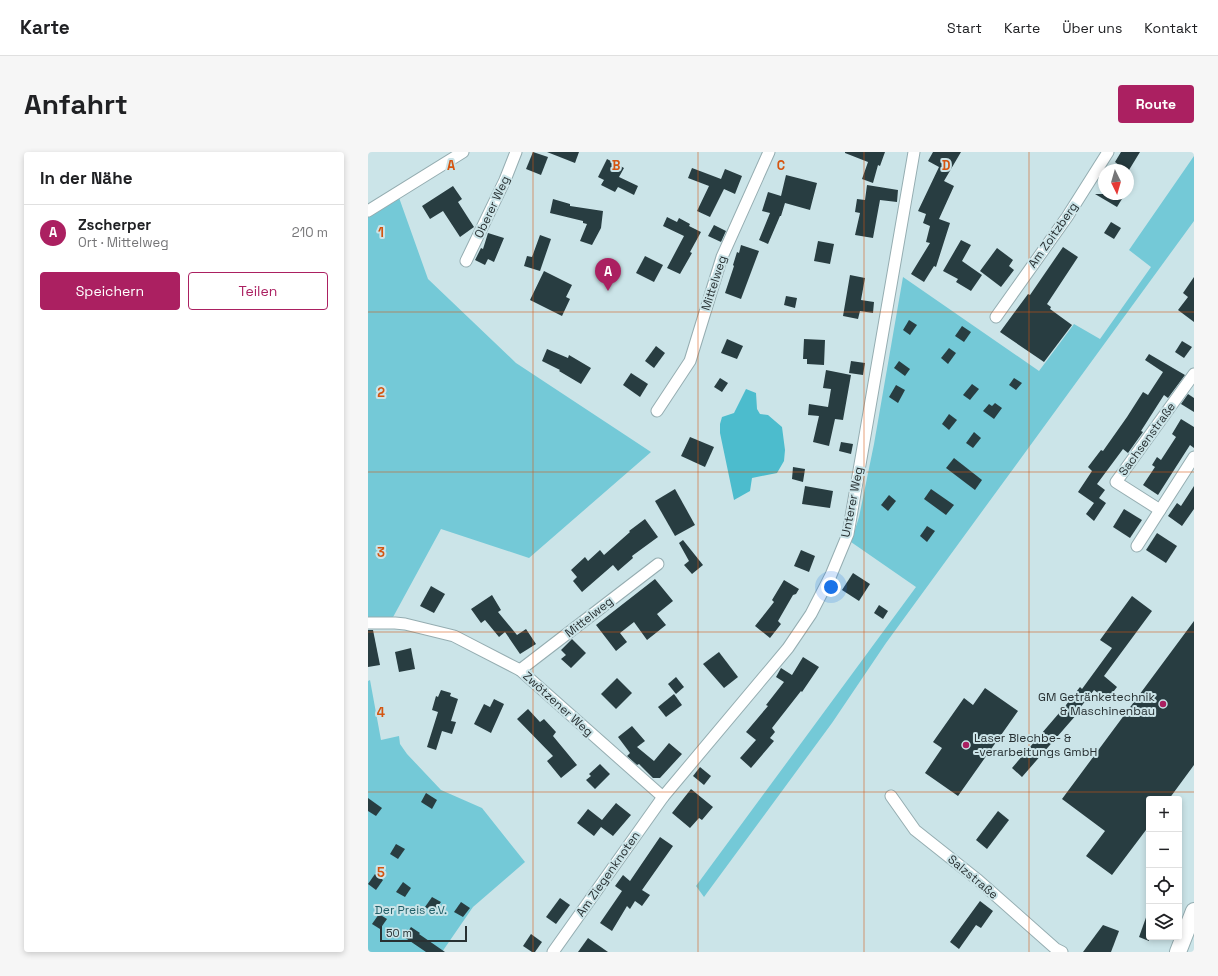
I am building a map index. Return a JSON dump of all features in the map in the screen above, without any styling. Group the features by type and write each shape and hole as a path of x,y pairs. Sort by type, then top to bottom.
{"main road":[{"path":"1178,952 1194,912"}],"street":[{"path":"368,210 463,152"},
{"name":"Oberer Weg","path":"466,261 505,180 516,152"},
{"name":"Mittelweg","path":"657,411 690,361 697,343 722,257 769,152"},
{"name":"Unterer Weg","path":"663,797 788,648 811,614 831,575 848,534 914,152"},
{"name":"Am Zoitzberg","path":"996,317 1067,217 1108,152"},
{"name":"Sachsenstraße","path":"1160,510 1116,482 1194,374"},
{"path":"1137,546 1194,457"},
{"name":"Mittelweg","path":"520,670 658,564"},
{"name":"Zwötzener Weg","path":"368,623 400,624 426,628 454,636 520,670 663,797"},
{"name":"Salzstraße","path":"891,796 915,830 978,880 1056,950 1062,952"},
{"name":"Am Ziegenknoten","path":"553,952 663,797"}],"green space":[{"path":"1194,156 1194,221 886,643 832,723 704,897 696,886 916,587 851,542 859,517 874,444 903,277 1039,371 1074,324 1100,339 1151,267 1129,250"},
{"path":"397,192 428,279 516,363 651,452 529,558 441,529 392,619 390,617 368,618 368,211"},
{"name":"Der Preis e.V.","path":"370,680 381,740 399,736 400,744 407,754 441,790 482,808 525,862 473,907 442,952 368,952 368,681"}],"shaded area":[{"path":"746,389 756,393 757,409 760,414 768,415 782,427 785,450 784,461 777,473 752,478 750,491 734,500 720,433 720,424 722,417 734,413"}],"building":[{"path":"533,152 548,157 541,175 526,169"},
{"path":"547,152 579,152 575,163"},
{"path":"845,152 885,152 880,166 878,165 873,183 862,179 868,162"},
{"path":"933,152 961,152 944,181 954,186 939,219 950,223 936,267 934,266 924,282 911,274 930,243 926,242 930,226 923,223 926,214 918,211 939,167 928,161"},
{"path":"1121,152 1140,152 1133,164 1118,164 1115,162"},
{"path":"607,159 624,168 619,177 638,186 634,195 618,187 615,192 601,185 604,180 598,177"},
{"path":"692,168 721,179 725,169 742,176 735,194 724,189 710,217 697,211 709,186 688,178"},
{"path":"786,175 817,183 810,210 785,203 781,216 768,244 759,240 770,213 762,211 768,192 781,196"},
{"path":"867,185 898,190 897,202 880,200 873,238 855,235 860,213 855,212 857,199 865,200"},
{"path":"453,186 462,199 458,202 474,227 460,237 443,211 430,219 422,206"},
{"path":"553,199 570,204 570,206 603,211 601,228 592,245 580,241 587,224 583,223 583,221 550,213"},
{"path":"1105,200 1121,200 1117,207"},
{"path":"667,217 677,222 679,218 690,224 689,226 701,232 690,252 692,253 680,274 667,268 684,236 663,226"},
{"path":"1111,222 1121,228 1114,239 1104,233"},
{"path":"714,225 726,231 721,242 708,236"},
{"path":"488,233 504,238 494,262 488,259 485,265 475,260 481,248 483,249"},
{"path":"540,235 551,239 540,271 524,266 527,256 532,257"},
{"path":"961,240 971,245 962,261 982,275 971,291 956,282 958,279 943,271"},
{"path":"818,241 834,244 830,264 814,261"},
{"path":"741,245 759,251 741,299 725,293 737,252 739,253"},
{"path":"1063,247 1078,257 1047,304 1051,307 1050,309 1072,325 1044,362 1000,332 1028,294 1030,295"},
{"path":"997,248 1013,260 1009,266 1014,270 1001,287 980,271"},
{"path":"645,256 663,265 654,282 636,273"},
{"path":"544,271 572,285 566,297 570,299 562,316 530,300"},
{"path":"850,275 865,278 861,300 874,302 873,313 860,311 858,319 843,316"},
{"path":"1194,277 1194,322 1178,310 1188,297 1183,293"},
{"path":"786,296 797,298 795,308 784,305"},
{"path":"909,320 917,325 910,335 903,330"},
{"path":"962,326 971,332 964,342 955,336"},
{"path":"727,339 743,346 737,359 721,353"},
{"path":"804,339 825,340 824,365 807,364 807,359 803,359"},
{"path":"1182,341 1192,347 1184,358 1175,352"},
{"path":"656,346 665,353 654,368 645,361"},
{"path":"949,348 956,353 948,364 941,358"},
{"path":"547,349 568,358 569,355 591,368 581,384 559,371 560,370 542,361"},
{"path":"1149,354 1185,375 1168,398 1164,395 1141,431 1143,432 1128,453 1123,449 1097,484 1105,490 1099,498 1106,503 1094,521 1086,514 1094,503 1078,492 1092,471 1088,467 1101,450 1103,451 1143,392 1148,395 1163,372 1145,360"},
{"path":"851,361 865,363 863,375 849,373"},
{"path":"899,361 910,369 905,376 894,368"},
{"path":"826,370 851,375 843,420 835,419 829,446 813,442 819,416 808,415 809,404 828,407 831,389 823,388"},
{"path":"631,373 648,384 640,397 623,385"},
{"path":"720,378 728,383 722,392 714,387"},
{"path":"1014,378 1022,383 1016,390 1009,385"},
{"path":"972,384 979,389 970,400 963,395"},
{"path":"896,385 905,390 898,403 889,397"},
{"path":"1188,394 1194,398 1194,412 1181,404"},
{"path":"995,403 1002,408 994,419 983,411 989,404 992,406"},
{"path":"949,414 957,420 949,430 942,424"},
{"path":"1181,419 1194,427 1194,448 1190,445 1158,495 1143,485 1155,467 1152,465 1157,457 1161,460 1176,437 1172,434"},
{"path":"974,432 981,438 973,448 966,443"},
{"path":"690,437 714,447 705,467 681,456"},
{"path":"841,442 853,444 851,454 839,451"},
{"path":"954,458 982,480 975,490 946,468"},
{"path":"793,467 805,469 803,482 792,479"},
{"path":"805,486 833,491 830,508 802,504"},
{"path":"1194,486 1194,509 1182,526 1168,516 1177,503 1181,506"},
{"path":"675,489 695,525 675,536 655,501"},
{"path":"931,489 954,505 946,515 924,499"},
{"path":"889,495 896,501 888,511 881,505"},
{"path":"1124,509 1142,520 1130,538 1113,527"},
{"path":"645,519 658,537 632,556 633,558 618,571 613,565 582,592 573,581 577,577 571,570 585,557 588,561 600,550 604,555 630,532 629,531"},
{"path":"927,526 935,531 927,542 920,536"},
{"path":"1157,533 1177,546 1166,563 1146,550"},
{"path":"683,540 703,565 692,574 684,565 689,561 679,543"},
{"path":"801,550 815,556 809,572 794,566"},
{"path":"853,573 870,584 859,601 842,590"},
{"path":"655,579 673,601 657,614 666,625 647,640 634,622 620,633 627,642 616,651 596,625"},
{"path":"784,580 799,589 796,594 793,595 778,621 781,624 770,638 755,626 774,602 772,600"},
{"path":"431,586 445,594 434,613 420,606"},
{"path":"492,595 501,610 498,612 517,635 526,629 536,644 520,654 505,632 499,637 485,620 481,623 471,609"},
{"path":"1132,596 1152,611 1104,676 1117,687 1107,700 1094,690 1076,713 1077,714 1022,777 1012,768 1080,687 1082,689 1112,648 1100,640"},
{"path":"879,605 888,611 883,619 874,613"},
{"name":"GM Getränketechnik & Maschinenbau","path":"1194,621 1194,765 1171,796 1146,796 1146,830 1112,875 1086,856 1105,831 1062,799"},
{"path":"368,630 373,630 380,665 368,667"},
{"path":"572,639 586,653 571,668 561,659 566,655 561,650"},
{"path":"411,648 415,669 399,672 395,652"},
{"path":"719,652 738,677 724,688 703,664"},
{"path":"803,657 819,667 802,692 801,691 772,728 775,732 770,738 774,741 751,768 740,758 756,740 746,732 768,706 766,705 784,682 776,677 781,668 792,675"},
{"path":"676,677 684,687 676,694 668,684"},
{"path":"617,678 632,693 616,709 601,694"},
{"name":"Laser Blechbe- & -verarbeitungs GmbH","path":"985,688 1018,711 958,796 925,773 942,748 933,742 964,698 973,705"},
{"path":"441,690 451,693 450,696 458,699 451,721 456,722 452,734 442,731 436,750 427,747 438,712 432,710 436,696 438,697"},
{"path":"674,694 682,705 666,717 658,707"},
{"path":"494,699 504,704 491,733 474,724 484,704 490,707"},
{"path":"528,709 540,722 544,719 556,732 553,736 577,765 561,778 547,761 553,756 517,719"},
{"path":"632,726 645,741 637,747 654,761 669,743 682,754 660,778 653,778 639,764 637,765 627,756 630,753 618,737"},
{"path":"600,764 610,774 595,789 586,780 591,776 589,774"},
{"path":"700,767 711,776 704,785 693,776"},
{"path":"691,789 713,807 702,820 699,818 690,828 672,813"},
{"path":"426,793 437,800 432,809 421,802"},
{"path":"368,798 382,808 376,816 368,811"},
{"path":"616,803 631,815 613,836 601,827 594,836 577,823 588,809 602,820"},
{"path":"998,811 1009,820 987,849 976,840"},
{"path":"660,837 673,846 642,890 650,895 642,906 635,901 630,909 627,906 612,931 600,923 622,891 615,886 623,875 630,881"},
{"path":"396,844 405,849 398,859 390,854"},
{"path":"375,874 383,880 376,890 368,884"},
{"path":"403,882 411,888 405,897 396,892"},
{"path":"432,897 441,902 434,912 425,907"},
{"path":"560,898 570,905 556,924 546,917"},
{"path":"980,901 993,911 981,928 976,925 959,949 950,942"},
{"path":"461,902 470,908 463,917 454,912"},
{"path":"379,914 387,919 380,929 372,924"},
{"path":"1146,918 1146,940 1139,937"},
{"path":"1103,925 1119,931 1111,952 1083,952"},
{"path":"411,927 445,952 426,952 404,937"},
{"path":"531,934 542,942 535,952 532,952 523,946"},
{"path":"588,938 608,952 578,952"}],"place":[{"name":"Zscherper","path":"608,291"},
{"name":"GM Getränketechnik & Maschinenbau","path":"1163,704"},
{"name":"Laser Blechbe- & -verarbeitungs GmbH","path":"966,745"}]}
